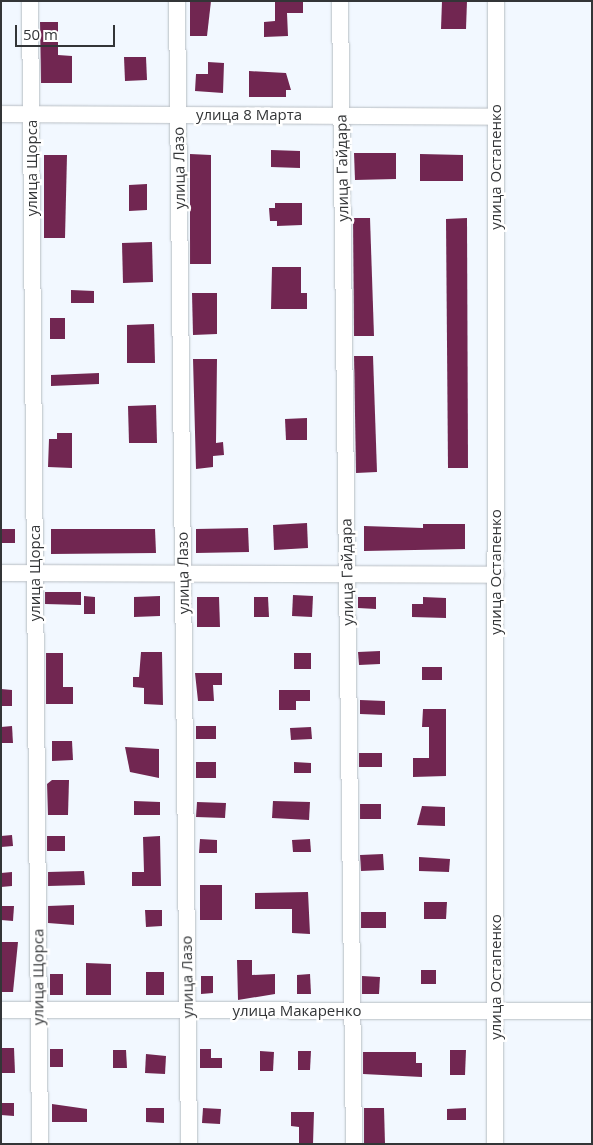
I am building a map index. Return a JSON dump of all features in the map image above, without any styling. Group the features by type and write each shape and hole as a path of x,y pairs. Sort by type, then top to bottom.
{"street":[{"name":"улица Щорса","path":"30,1 40,1144"},
{"name":"улица Лазо","path":"177,1 189,1144"},
{"name":"улица Гайдара","path":"340,1 354,1144"},
{"name":"улица Остапенко","path":"495,1144 496,1"},
{"name":"улица 8 Марта","path":"1,114 496,117"},
{"path":"1,573 496,575"},
{"name":"улица Макаренко","path":"1,1010 592,1012"}],"building":[{"path":"190,1 211,1 207,36 190,36"},
{"path":"275,1 303,1 303,13 287,13 288,36 264,37 264,22 275,21"},
{"path":"442,1 467,1 466,29 441,29"},
{"path":"40,22 58,22 58,55 72,56 72,83 41,83"},
{"path":"124,57 146,57 147,80 125,81"},
{"path":"208,62 224,63 223,93 195,91 196,74 208,74"},
{"path":"249,71 286,73 291,90 286,90 286,97 249,97"},
{"path":"271,150 300,151 300,168 271,167"},
{"path":"354,153 396,153 396,179 355,180"},
{"path":"190,154 211,155 211,264 190,264"},
{"path":"420,154 463,155 463,181 420,181"},
{"path":"44,155 67,155 65,238 44,238"},
{"path":"147,184 147,210 129,211 129,185"},
{"path":"275,203 302,203 302,225 277,226 277,221 270,221 269,208 275,208"},
{"path":"353,218 370,218 374,336 354,336"},
{"path":"467,218 468,468 448,468 446,219"},
{"path":"152,242 153,282 123,283 122,243"},
{"path":"272,267 301,267 301,293 307,293 307,309 271,309"},
{"path":"71,290 94,291 94,303 71,303"},
{"path":"192,293 217,293 217,334 193,335"},
{"path":"50,318 65,318 65,339 50,339"},
{"path":"154,324 155,363 127,363 127,325"},
{"path":"354,356 373,356 377,472 356,473"},
{"path":"193,359 217,359 216,443 223,442 224,455 213,456 213,467 196,469"},
{"path":"99,373 99,384 51,386 51,375"},
{"path":"156,405 157,443 129,443 128,406"},
{"path":"307,418 307,440 286,440 285,419"},
{"path":"57,433 72,433 72,468 48,467 49,439 57,439"},
{"path":"307,523 308,548 274,550 273,525"},
{"path":"423,524 465,524 465,549 364,551 364,526 423,528"},
{"path":"248,528 249,552 196,553 196,529"},
{"path":"1,529 15,529 15,543 1,543"},
{"path":"51,529 155,529 156,553 51,554"},
{"path":"45,592 81,592 81,605 45,604"},
{"path":"293,595 313,596 312,617 292,616"},
{"path":"84,596 95,597 95,614 84,614"},
{"path":"160,596 160,616 134,617 134,597"},
{"path":"197,597 219,597 220,627 197,627"},
{"path":"254,597 268,597 269,617 254,617"},
{"path":"358,597 376,597 376,609 358,608"},
{"path":"423,597 446,598 446,618 412,617 412,604 423,604"},
{"path":"380,651 380,664 359,665 358,652"},
{"path":"141,652 162,652 163,705 144,704 144,688 133,687 133,677 139,677"},
{"path":"46,653 63,653 63,687 73,687 73,704 46,704"},
{"path":"294,653 311,653 311,669 294,669"},
{"path":"422,667 442,667 442,680 422,680"},
{"path":"195,673 222,673 222,685 213,685 214,701 198,701"},
{"path":"1,689 12,690 12,706 1,706"},
{"path":"279,690 310,690 310,701 296,701 296,710 279,710"},
{"path":"360,700 385,701 385,715 360,714"},
{"path":"423,709 446,709 446,776 413,777 413,758 429,758 429,727 422,727"},
{"path":"12,726 13,743 1,743 1,727"},
{"path":"196,726 216,726 216,739 196,739"},
{"path":"311,727 312,739 291,740 290,728"},
{"path":"52,741 72,741 73,760 52,761"},
{"path":"125,747 159,749 159,778 130,772"},
{"path":"359,753 382,753 382,767 359,767"},
{"path":"196,762 216,762 216,778 196,778"},
{"path":"294,762 311,763 311,773 294,773"},
{"path":"52,780 69,780 68,815 48,815 47,784"},
{"path":"134,801 160,802 160,815 134,815"},
{"path":"273,801 310,802 309,820 272,818"},
{"path":"197,802 226,803 225,818 196,817"},
{"path":"360,804 381,804 381,819 360,819"},
{"path":"422,806 445,807 445,826 417,825"},
{"path":"12,835 13,846 1,847 1,836"},
{"path":"47,836 65,836 65,851 47,851"},
{"path":"160,836 161,886 132,886 132,872 144,872 143,837"},
{"path":"200,839 217,840 217,853 199,853"},
{"path":"310,839 311,852 293,852 292,840"},
{"path":"383,854 384,870 361,871 360,855"},
{"path":"419,857 450,859 449,872 419,871"},
{"path":"84,871 85,885 48,886 48,872"},
{"path":"12,872 12,886 1,887 1,873"},
{"path":"200,885 222,885 222,920 200,920"},
{"path":"308,892 310,934 292,933 292,909 255,909 255,893"},
{"path":"424,902 447,902 446,919 424,919"},
{"path":"74,905 74,925 48,923 48,906"},
{"path":"1,906 14,906 13,921 1,920"},
{"path":"145,910 162,910 162,926 146,927"},
{"path":"361,912 386,912 386,928 361,928"},
{"path":"1,942 18,942 13,992 1,992"},
{"path":"237,960 252,960 252,975 275,974 275,994 238,1000"},
{"path":"86,963 111,964 111,995 86,995"},
{"path":"421,970 436,970 436,984 421,984"},
{"path":"146,972 164,972 164,995 146,995"},
{"path":"50,974 63,974 63,995 50,995"},
{"path":"310,974 311,994 297,994 297,975"},
{"path":"201,976 213,976 213,993 201,994"},
{"path":"362,976 380,977 379,994 362,994"},
{"path":"1,1048 14,1048 15,1073 1,1073"},
{"path":"50,1049 63,1049 63,1067 50,1067"},
{"path":"200,1049 211,1049 211,1058 222,1058 222,1068 200,1068"},
{"path":"113,1050 126,1050 127,1068 113,1068"},
{"path":"450,1050 466,1050 465,1075 450,1075"},
{"path":"260,1051 274,1052 273,1071 260,1071"},
{"path":"298,1051 311,1051 310,1070 298,1070"},
{"path":"363,1052 416,1052 416,1063 422,1063 422,1077 363,1074"},
{"path":"146,1054 166,1056 165,1074 145,1073"},
{"path":"1,1103 14,1103 14,1116 1,1115"},
{"path":"52,1104 87,1109 87,1122 52,1122"},
{"path":"146,1108 164,1108 164,1123 146,1122"},
{"path":"203,1108 221,1109 220,1124 202,1123"},
{"path":"364,1108 384,1108 385,1144 364,1144"},
{"path":"466,1108 466,1120 447,1120 447,1109"},
{"path":"291,1112 314,1112 313,1144 299,1144 299,1127 291,1126"}]}
